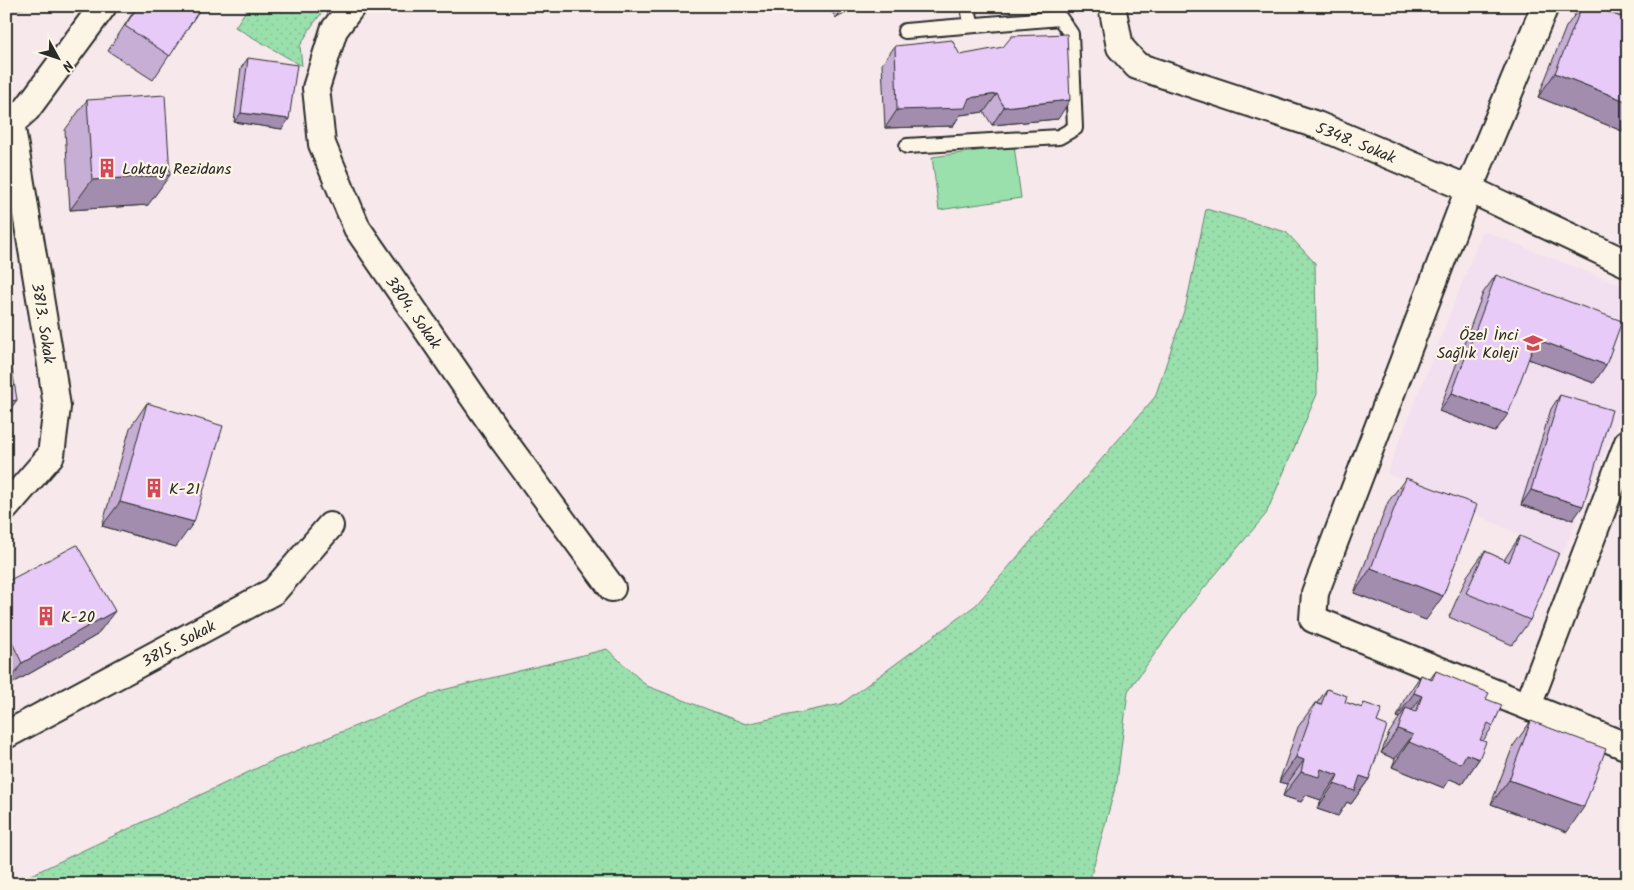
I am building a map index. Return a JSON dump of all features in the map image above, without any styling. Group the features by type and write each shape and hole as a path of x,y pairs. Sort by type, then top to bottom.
{"street":[{"path":"9,126 26,109 103,6"},
{"name":"3804. Sokak","path":"352,6 334,30 316,88 322,144 357,228 498,432 612,588"},
{"name":"5348. Sokak","path":"1112,6 1120,46 1137,66 1317,125 1469,189 1628,264"},
{"path":"1545,6 1469,189 1315,593 1313,619 1628,747"},
{"name":"3813. Sokak","path":"6,507 51,455 57,407 9,126"},
{"path":"1528,706 1628,442"},
{"name":"3815. Sokak","path":"6,735 274,591 330,526"}],"lane":[{"path":"968,6 971,25"},
{"path":"905,31 1060,18 1071,34 1075,128 1059,137 907,146"}],"shaded area":[{"name":"Özel İnci Sağlık Koleji","path":"1483,231 1628,288 1628,397 1562,554 1387,473"}],"green space":[{"path":"249,6 327,6 311,27 300,46 302,66 235,27"},
{"path":"1014,146 1021,198 939,210 932,157"},
{"path":"1206,209 1286,232 1315,263 1317,394 1266,514 1189,606 1128,691 1117,781 1087,884 12,884 272,761 439,691 607,649 647,686 746,724 841,704 976,605 1155,397 1186,305"}],"building":[{"path":"138,6 202,6 170,56 125,26"},
{"path":"1582,6 1593,6 1628,20 1628,102 1555,73"},
{"path":"1619,6 1628,6 1628,10"},
{"path":"1067,34 1070,100 1004,107 997,94 969,98 965,108 897,110 895,46 952,40 960,55 1003,47 1012,36"},
{"path":"248,58 297,65 289,119 241,113"},
{"path":"165,95 170,175 92,180 87,100"},
{"path":"1496,275 1622,321 1606,365 1536,339 1508,414 1452,393"},
{"path":"6,332 17,400 6,402"},
{"path":"1560,395 1612,410 1583,506 1531,490"},
{"name":"K-21","path":"147,403 223,426 194,522 120,502"},
{"path":"1406,478 1477,505 1443,596 1371,568"},
{"path":"1520,536 1559,553 1530,620 1466,593 1485,551 1509,562"},
{"name":"K-20","path":"77,545 115,611 22,663 6,630 6,582"},
{"path":"1436,671 1489,693 1486,699 1502,705 1493,726 1488,723 1480,740 1486,742 1479,759 1466,754 1461,764 1409,742 1413,735 1398,729 1406,708 1416,712 1422,696 1414,693 1421,675 1432,680"},
{"path":"1327,689 1347,696 1345,702 1362,708 1364,703 1382,709 1377,722 1387,726 1369,779 1360,776 1355,791 1334,784 1338,775 1321,769 1319,777 1301,772 1304,760 1296,757 1315,703 1321,705"},
{"path":"1531,721 1606,749 1584,807 1509,780"}],"place":[{"name":"Loktay Rezidans","path":"107,168"},
{"name":"Özel İnci Sağlık Koleji","path":"1533,343"},
{"name":"K-21","path":"154,488"},
{"name":"K-20","path":"46,616"}]}
